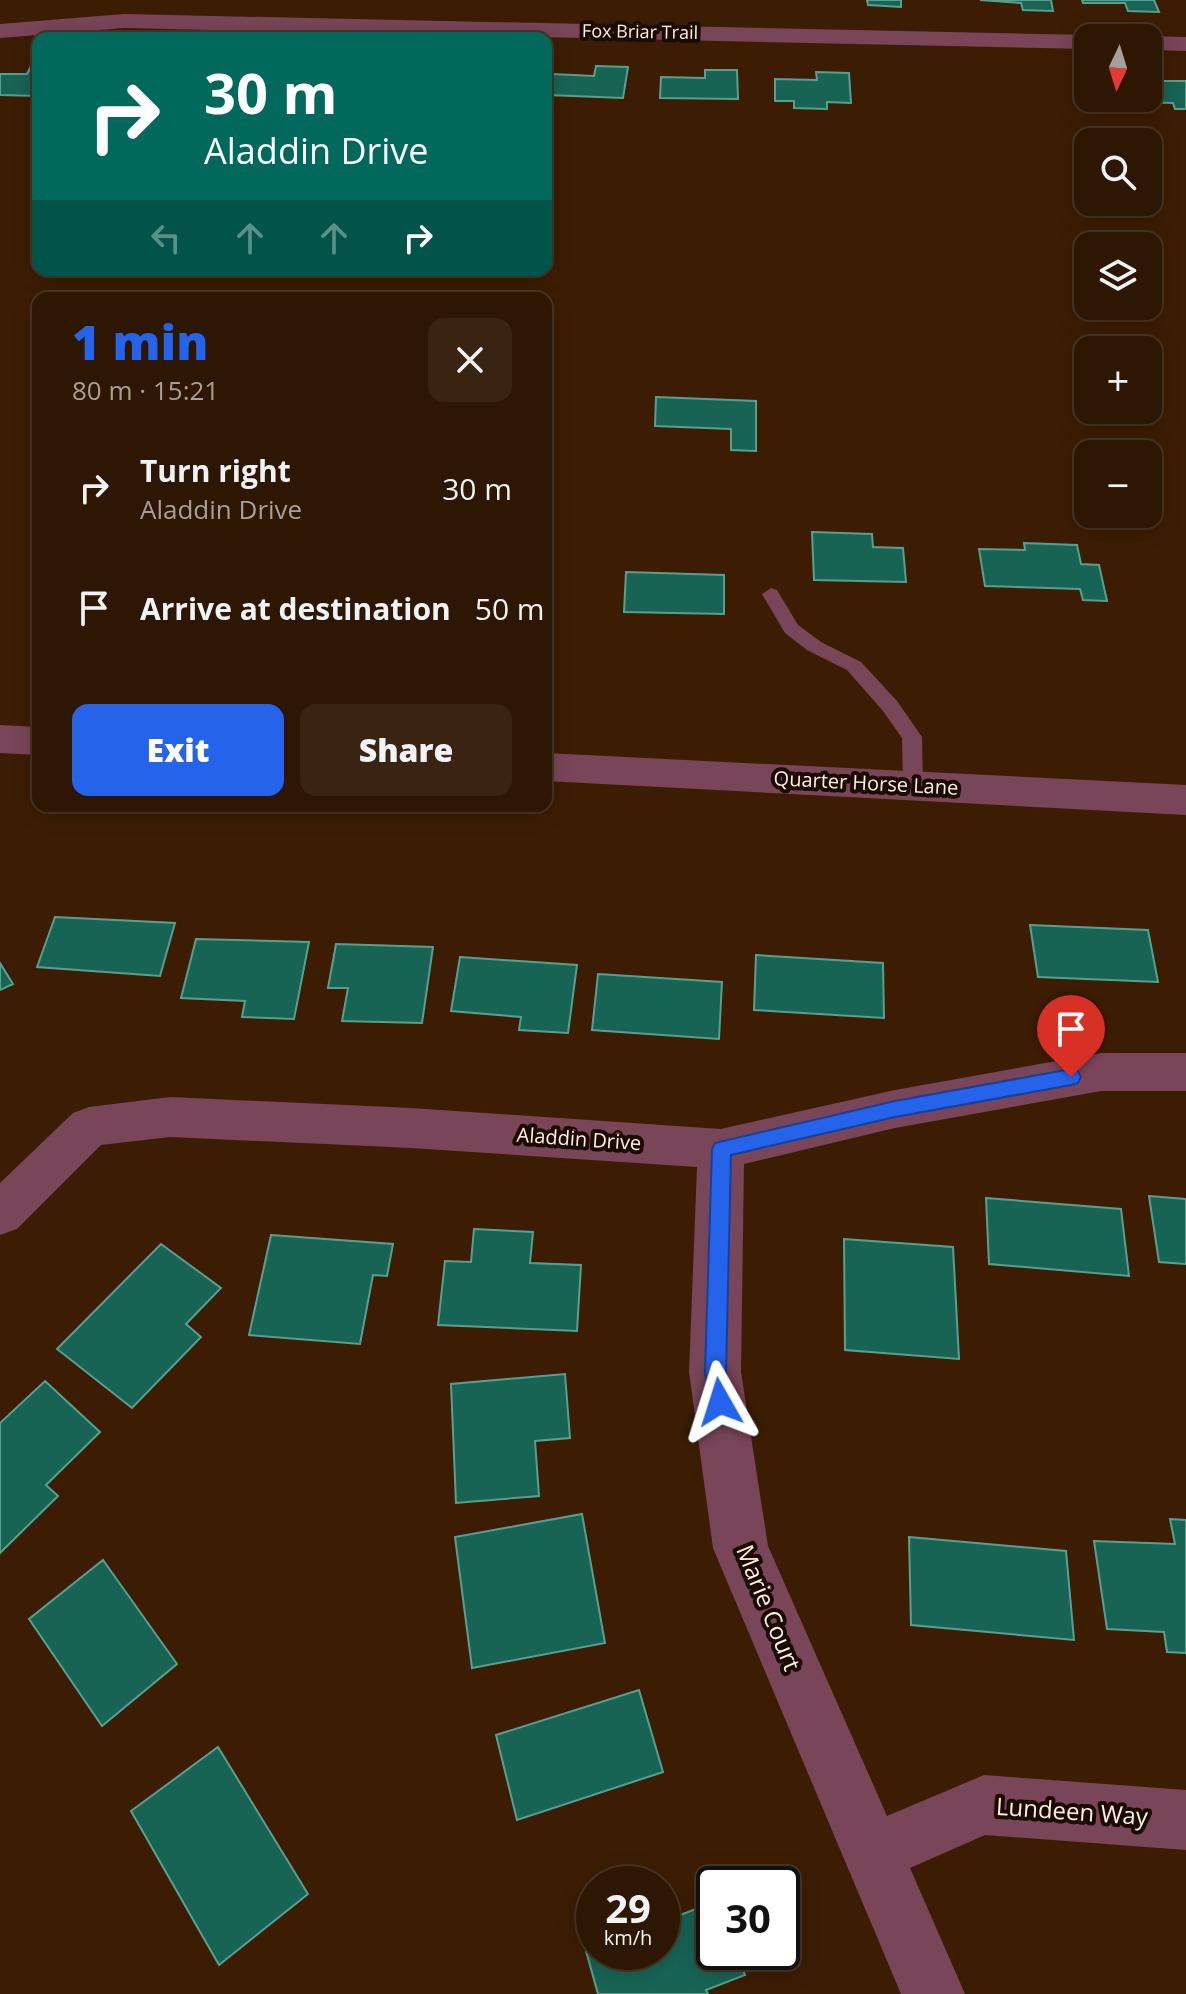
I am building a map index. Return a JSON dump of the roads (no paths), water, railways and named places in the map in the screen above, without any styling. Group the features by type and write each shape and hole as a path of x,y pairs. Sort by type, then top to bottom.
{"street":[{"name":"Fox Briar Trail","path":"0,31 124,21 1074,42"},
{"path":"1162,43 1186,44"},
{"path":"0,739 32,741"},
{"name":"Quarter Horse Lane","path":"552,767 1186,800"},
{"name":"Aladdin Drive","path":"0,1214 89,1127 170,1117 411,1128 721,1149 895,1109 1101,1072 1186,1072"},
{"name":"Marie Court","path":"721,1149 715,1372 741,1548 933,1994"},
{"name":"Lundeen Way","path":"872,1854 984,1805 1186,1820"}],"lane":[{"path":"771,594 791,629 814,646 854,666 890,706 912,737 913,786"}]}
